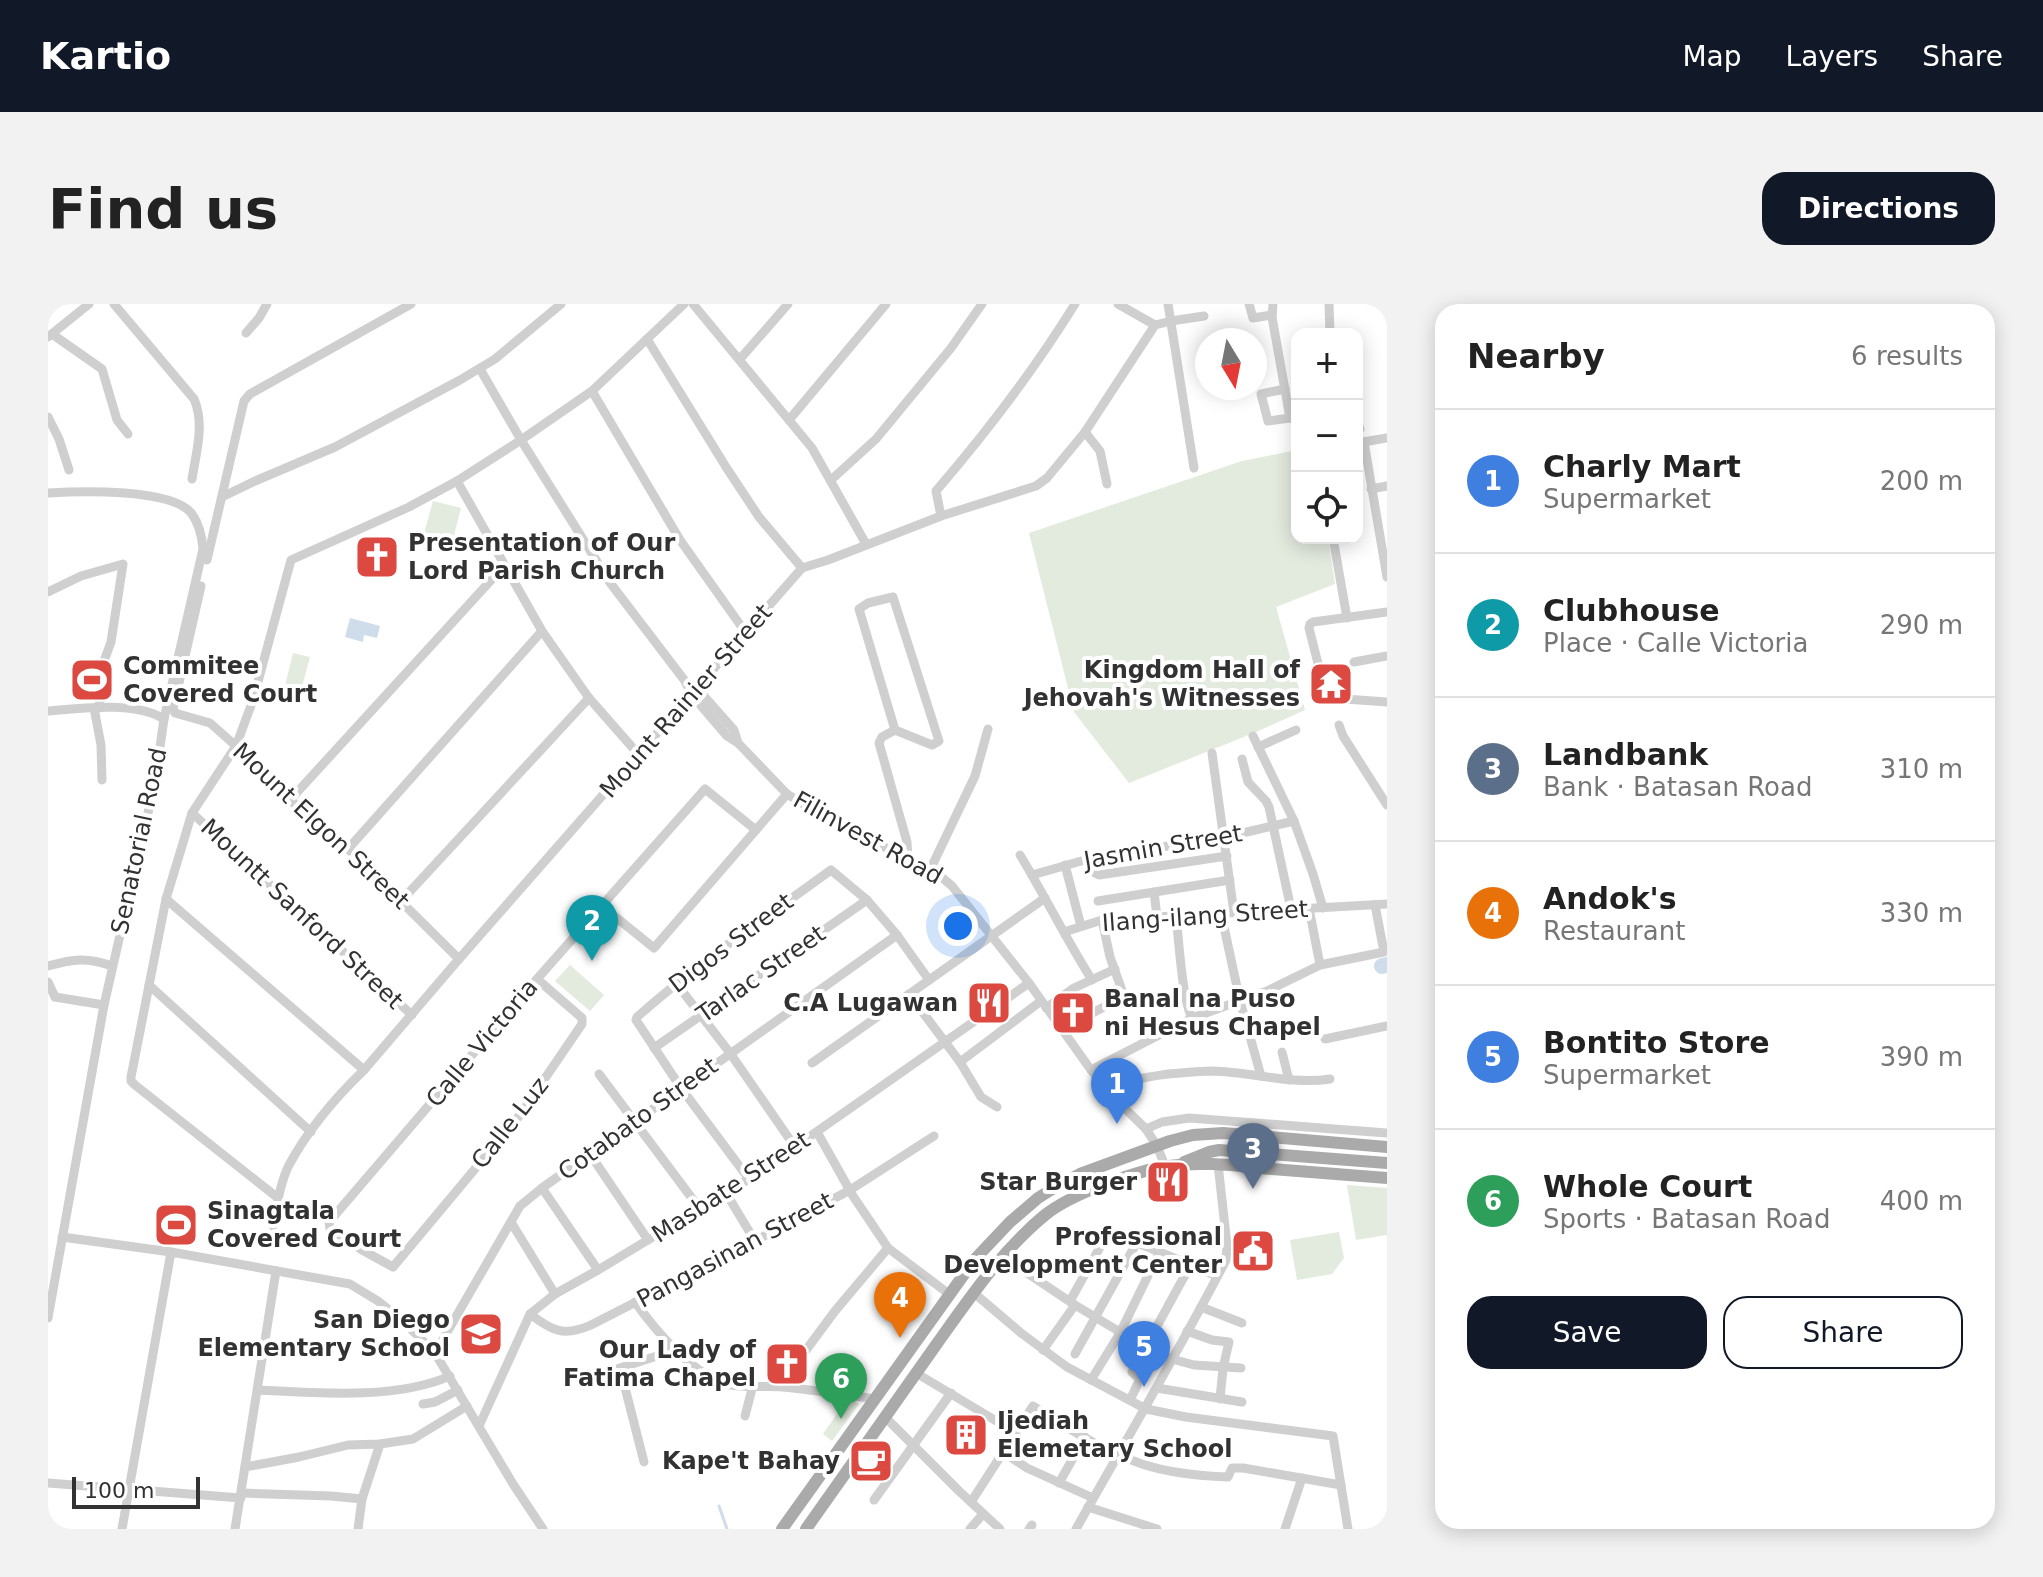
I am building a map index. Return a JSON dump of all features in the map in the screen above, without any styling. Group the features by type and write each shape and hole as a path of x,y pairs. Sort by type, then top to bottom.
{"main road":[{"path":"782,1529 949,1294 994,1238 1038,1198 1080,1174 1193,1135 1340,1136 1387,1147"},
{"path":"806,1529 974,1293 1003,1257 1047,1214 1065,1202 1108,1184 1219,1150 1387,1163"},
{"path":"1171,1165 1218,1164 1387,1178"}],"street":[{"path":"89,304 50,336 102,369 117,420 128,434"},
{"path":"114,304 194,399 199,410 200,425 192,479"},
{"path":"246,333 267,304"},
{"path":"222,497 244,401 250,394 411,304"},
{"path":"222,497 335,447 480,369 561,304"},
{"path":"278,1198 131,1081 166,899 192,813 236,746 253,700 291,560 409,507 521,440 592,391 684,304"},
{"path":"693,304 812,448 866,544"},
{"path":"740,359 788,304"},
{"path":"789,420 886,304"},
{"path":"831,480 876,439 944,357 982,304"},
{"path":"941,516 936,491 971,451 1046,350 1075,304"},
{"path":"1118,304 1155,325"},
{"path":"1168,304 1194,468"},
{"path":"1249,304 1253,318 1273,309 1291,411"},
{"path":"1329,304 1330,328"},
{"path":"647,339 759,517 802,568 941,516 1036,486 1047,478 1085,432 1155,325 1204,316"},
{"path":"480,369 521,440"},
{"path":"1285,389 1261,394 1268,421 1291,418"},
{"path":"592,391 680,540 746,633"},
{"path":"48,417 69,470"},
{"path":"1085,432 1100,451 1107,484"},
{"path":"1363,442 1387,438"},
{"name":"Filinvest Road","path":"521,440 611,584 727,736 738,743 787,794 939,875 952,886 1029,983 1091,1070 1111,1095 1146,1129 1171,1165"},
{"path":"1363,455 1383,536 1387,577"},
{"path":"457,481 542,631 589,698 639,755"},
{"path":"1371,489 1387,486"},
{"name":"Senatorial Road","path":"48,493 91,492 163,497 182,505 192,514 202,536 203,549 164,719 155,782 104,1005 48,1318"},
{"name":"Mount Elgon Street","path":"222,497 173,709 178,715 210,723 402,900 459,959"},
{"path":"1334,544 1347,618"},
{"path":"48,592 81,576 123,564 111,642 104,661 96,708 102,780"},
{"path":"290,800 504,566"},
{"name":"Mount Rainier Street","path":"273,1226 288,1167 347,1086 802,568"},
{"path":"891,597 895,598 939,741 932,745 895,730 859,609 868,603 891,597"},
{"path":"1387,612 1313,622 1309,628 1326,695 1331,698 1387,702"},
{"path":"348,849 542,631"},
{"path":"1354,662 1387,656"},
{"path":"402,900 589,698"},
{"path":"48,711 96,708 145,710 164,719"},
{"path":"1339,725 1387,805"},
{"path":"930,870 975,776 988,729"},
{"path":"895,730 882,737 879,743 907,842 908,859"},
{"path":"1258,747 1296,730"},
{"path":"1253,736 1294,821 1323,908"},
{"path":"1212,753 1234,913"},
{"path":"1242,759 1248,782 1266,801 1291,909"},
{"name":"Calle Victoria","path":"392,1267 330,1229 329,1222 705,789 756,830"},
{"path":"602,906 654,948 787,794"},
{"name":"Mountt Sanford Street","path":"192,813 412,1015"},
{"name":"Jasmin Street","path":"1032,875 1092,858 1225,837 1294,821"},
{"path":"1020,855 1092,980"},
{"path":"1092,858 1095,873 1099,875 1227,856"},
{"path":"1065,865 1081,926"},
{"name":"Digos Street","path":"654,1048 637,1017 676,983 831,870 867,900"},
{"path":"1098,901 1230,880"},
{"path":"1154,892 1157,917"},
{"path":"812,1063 1045,898"},
{"path":"166,899 364,1070"},
{"path":"867,900 929,980"},
{"name":"Tarlac Street","path":"654,1048 867,900"},
{"name":"Ilang-ilang Street","path":"1064,932 1102,920 1387,904"},
{"path":"1091,1070 1192,1018 1240,1001 1320,965 1384,952 1375,905"},
{"path":"1309,908 1320,965"},
{"path":"1221,913 1240,1001 1261,1076"},
{"path":"1176,916 1185,991 1192,1018"},
{"path":"1065,1033 1089,1015 1124,996 1102,920"},
{"name":"Cotabato Street","path":"435,1353 520,1206 897,935"},
{"path":"48,966 85,959 112,966"},
{"path":"960,1062 1044,1004 1115,969"},
{"name":"Calle Luz","path":"392,1267 520,1115 582,1024 582,1018 537,979"},
{"path":"48,982 52,999 104,1005"},
{"path":"676,983 730,1053 795,1147"},
{"name":"Masbate Street","path":"479,1426 530,1314 555,1294 749,1179 1029,983"},
{"path":"149,985 311,1132"},
{"path":"909,994 960,1062 981,1097 997,1107"},
{"path":"1325,1039 1387,1026"},
{"path":"654,1048 749,1179"},
{"path":"1282,1052 1289,1080"},
{"path":"1111,1095 1119,1086 1136,1079 1213,1071 1289,1080 1330,1079"},
{"path":"599,1074 700,1209"},
{"path":"1146,1129 1162,1122 1189,1118 1262,1122 1340,1136 1387,1133"},
{"path":"817,1132 869,1222 888,1248 949,1294"},
{"name":"Pangasinan Street","path":"530,1314 546,1327 560,1331 568,1332 591,1325 850,1190 934,1136"},
{"path":"590,1154 648,1240"},
{"path":"1076,1529 1146,1409 1226,1260 1218,1164"},
{"path":"542,1188 598,1270"},
{"path":"726,1193 755,1241"},
{"path":"511,1222 555,1294"},
{"path":"1043,1350 1073,1303 1109,1231 1217,1276"},
{"path":"62,1237 171,1252 350,1284 404,1322 435,1353 543,1529"},
{"path":"1075,1354 1137,1242"},
{"path":"795,1365 888,1248"},
{"path":"1091,1380 1120,1333 1160,1251"},
{"path":"122,1529 171,1252"},
{"path":"1003,1257 1145,1347 1194,1365 1241,1368"},
{"path":"1130,1400 1140,1379 1132,1372 1191,1264"},
{"path":"235,1529 276,1271"},
{"path":"974,1293 1067,1367 1146,1409 1333,1436 1348,1529"},
{"path":"635,1302 675,1350 716,1381 732,1385 782,1386 876,1399"},
{"path":"1201,1307 1242,1323"},
{"path":"1187,1331 1229,1342 1220,1399"},
{"path":"597,1374 675,1350"},
{"path":"620,1368 644,1462"},
{"path":"916,1373 1015,1431"},
{"path":"258,1390 345,1393 397,1390 431,1385 450,1376"},
{"path":"745,1416 753,1385"},
{"path":"1157,1388 1242,1402"},
{"path":"423,1404 435,1402 458,1390"},
{"path":"874,1500 951,1393"},
{"path":"245,1467 348,1445 413,1439 467,1406"},
{"path":"971,1502 1033,1406 1085,1437 1145,1465 1228,1477 1232,1468 1243,1468 1341,1485"},
{"path":"885,1417 1000,1529"},
{"path":"1059,1483 1085,1437"},
{"path":"358,1529 362,1499 380,1444"},
{"path":"1003,1452 1091,1503 1157,1529"},
{"path":"1285,1529 1302,1478"},
{"path":"48,1483 362,1499"},
{"path":"970,1529 983,1514"}],"shaded area":[{"path":"1291,451 1291,544 1329,544 1335,584 1276,607 1305,710 1129,783 1074,712 1029,533 1242,461"},
{"path":"433,501 461,508 450,551 421,544"},
{"path":"293,653 310,657 300,694 284,690"},
{"path":"570,965 604,995 590,1011 555,981"},
{"path":"1347,1185 1387,1188 1387,1235 1356,1240"},
{"path":"1339,1232 1344,1258 1332,1274 1297,1280 1290,1240"},
{"path":"849,1397 859,1404 832,1441 823,1434"}],"water":[{"path":"350,618 380,626 377,638 364,635 363,642 345,637"}],"waterway":[{"path":"1382,966 1387,965"},
{"path":"719,1506 727,1529"}],"place":[{"name":"Presentation of Our Lord Parish Church","path":"377,557"},
{"name":"Commitee Covered Court","path":"92,680"},
{"name":"Kingdom Hall of Jehovah's Witnesses","path":"1331,684"},
{"name":"Clubhouse","path":"592,961"},
{"name":"C.A Lugawan","path":"989,1003"},
{"name":"Banal na Puso ni Hesus Chapel","path":"1073,1013"},
{"name":"Charly Mart","path":"1117,1124"},
{"name":"Star Burger","path":"1168,1182"},
{"name":"Landbank","path":"1253,1189"},
{"name":"Sinagtala Covered Court","path":"176,1225"},
{"name":"Professional Development Center","path":"1253,1251"},
{"name":"San Diego Elementary School","path":"481,1334"},
{"name":"Andok's","path":"900,1338"},
{"name":"Our Lady of Fatima Chapel","path":"787,1364"},
{"name":"Bontito Store","path":"1144,1387"},
{"name":"Whole Court","path":"841,1419"},
{"name":"Ijediah Elemetary School","path":"966,1435"},
{"name":"Kape't Bahay","path":"871,1461"}]}
